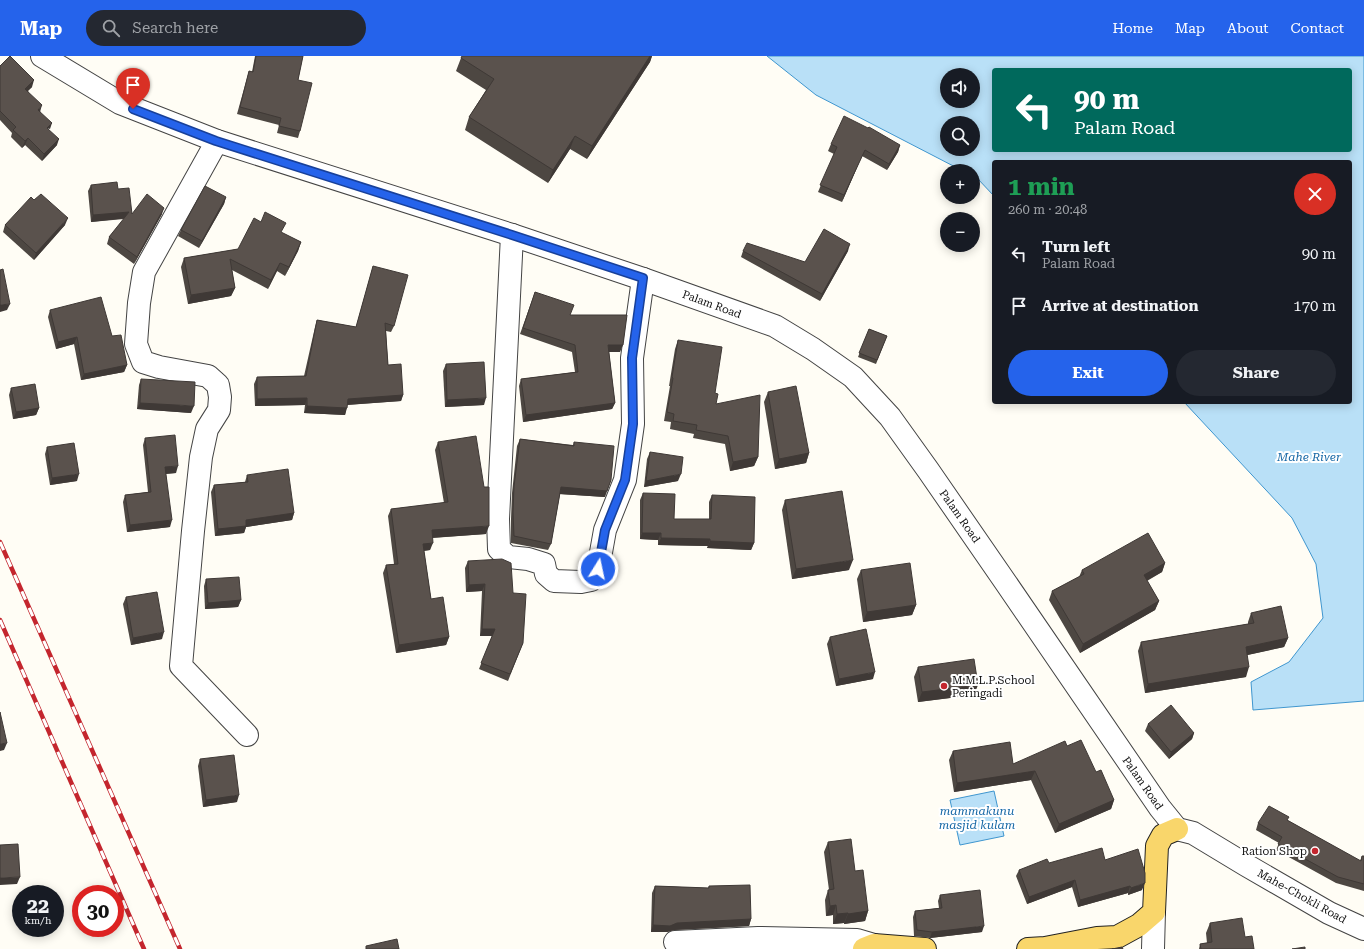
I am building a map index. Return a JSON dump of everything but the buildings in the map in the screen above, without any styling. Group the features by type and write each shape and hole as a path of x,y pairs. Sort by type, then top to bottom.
{"main road":[{"path":"1028,949 1117,937 1139,925 1154,912 1157,846 1162,835 1177,829"},
{"path":"869,947 926,949"}],"street":[{"name":"Palam Road","path":"42,56 120,103 216,141 643,278 775,326 813,349 853,377 890,417 924,464 1160,808 1177,829"},
{"path":"216,141 144,272 139,303 136,344 142,362 159,367 208,376 218,385 220,397 219,410 207,429 201,457 181,666 247,735"},
{"path":"512,235 498,519 499,549 508,557 528,559 544,564 546,574 554,581 581,582 592,580 598,569 605,530 625,480 633,424 632,358 643,278"},
{"name":"Mahe-Chokli Road","path":"1177,829 1193,833 1246,866 1329,914 1364,929"},
{"path":"1153,949 1154,912"},
{"path":"675,942 758,938 857,940 869,947"}],"water":[{"name":"Mahe River","path":"767,56 1364,56 1364,701 1253,710 1251,682 1289,662 1323,618 1316,564 1292,518 1186,404 1352,404 1352,160 992,160 992,194 980,181 980,164 949,164 816,95"},
{"name":"mammakunu masjid kulam","path":"994,791 1004,836 960,845 950,800"}],"railway":[{"path":"0,542 180,949"},
{"path":"0,620 144,949"}],"place":[{"name":"M.M.L.P.School Peringadi","path":"944,686"},
{"name":"Ration Shop","path":"1315,851"}],"route":[{"path":"133,109 216,141 643,278 632,358 633,424 625,480 605,530 598,569"}]}
